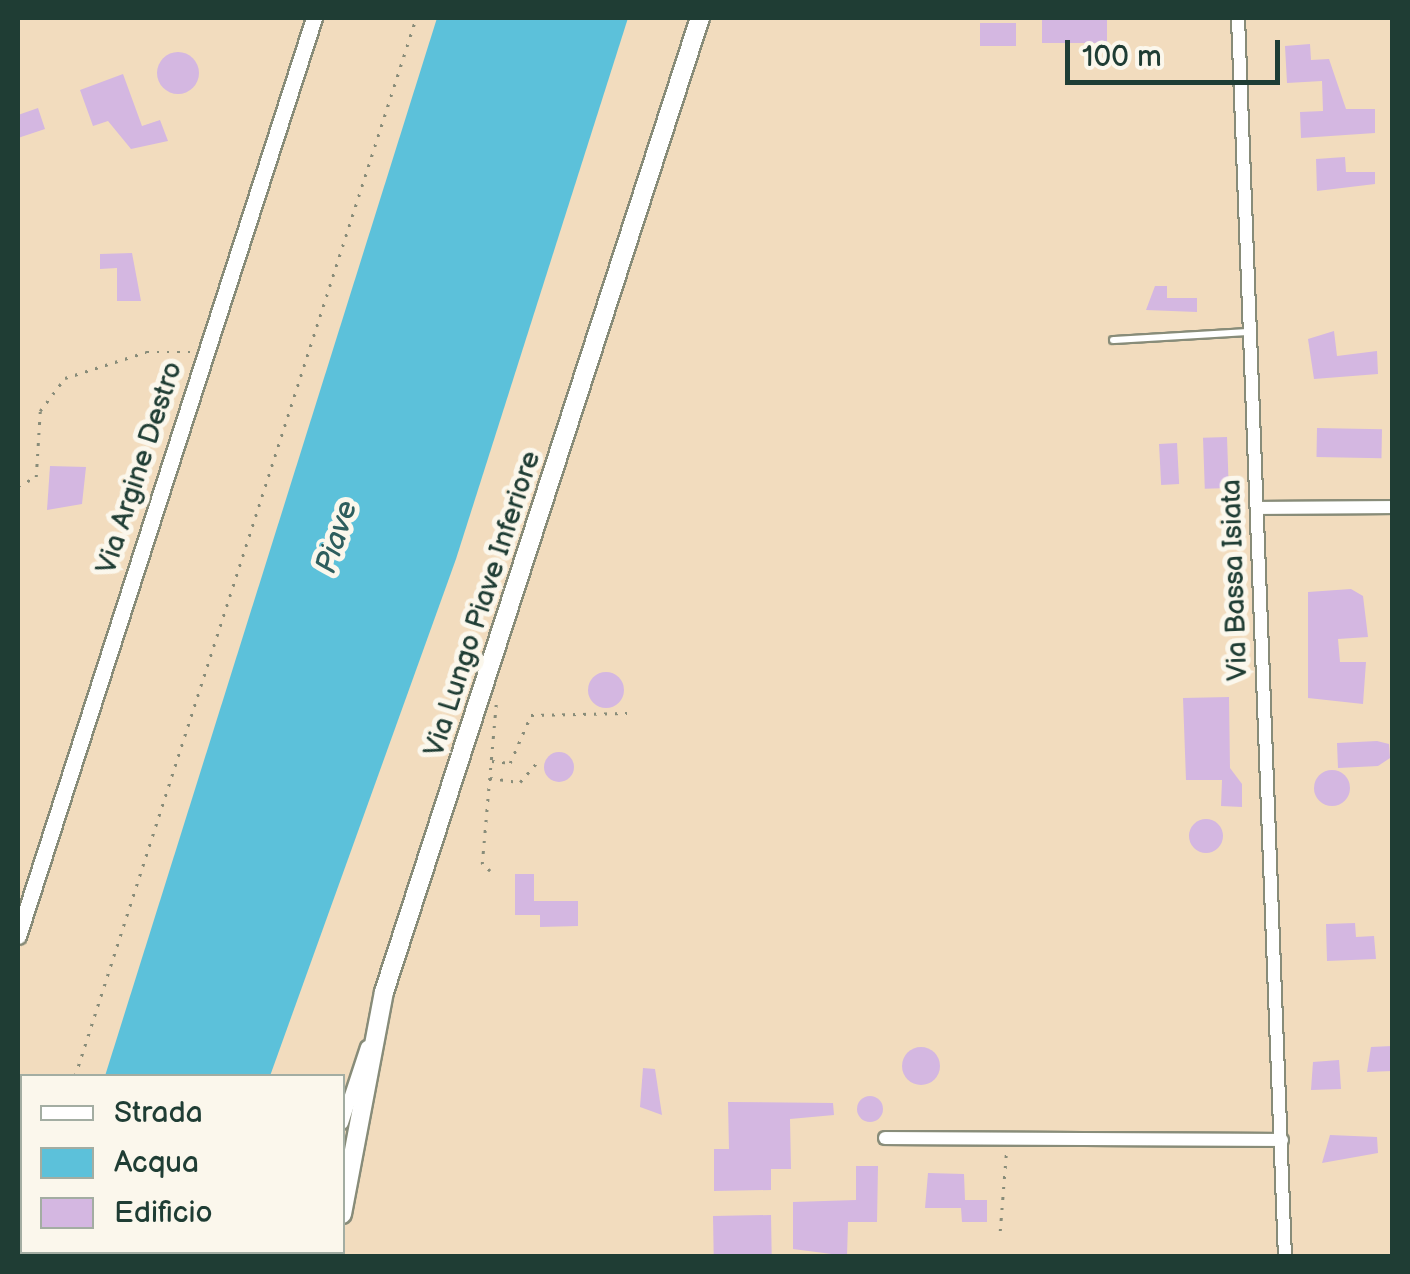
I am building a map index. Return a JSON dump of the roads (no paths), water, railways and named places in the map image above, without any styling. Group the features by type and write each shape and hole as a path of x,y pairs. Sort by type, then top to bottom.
{"main road":[{"name":"Via Lungo Piave Inferiore","path":"345,1198 384,992 700,18"}],"street":[{"name":"Via Argine Destro","path":"18,936 202,354 314,18"},
{"name":"Via Bassa Isiata","path":"1238,18 1285,1256"},
{"path":"1258,508 1392,507"},
{"path":"345,1114 384,992"},
{"path":"885,1138 1282,1140"}],"lane":[{"path":"1113,340 1250,332"}],"water":[{"name":"Piave","path":"437,18 628,18 456,559 271,1074 106,1074"}]}
